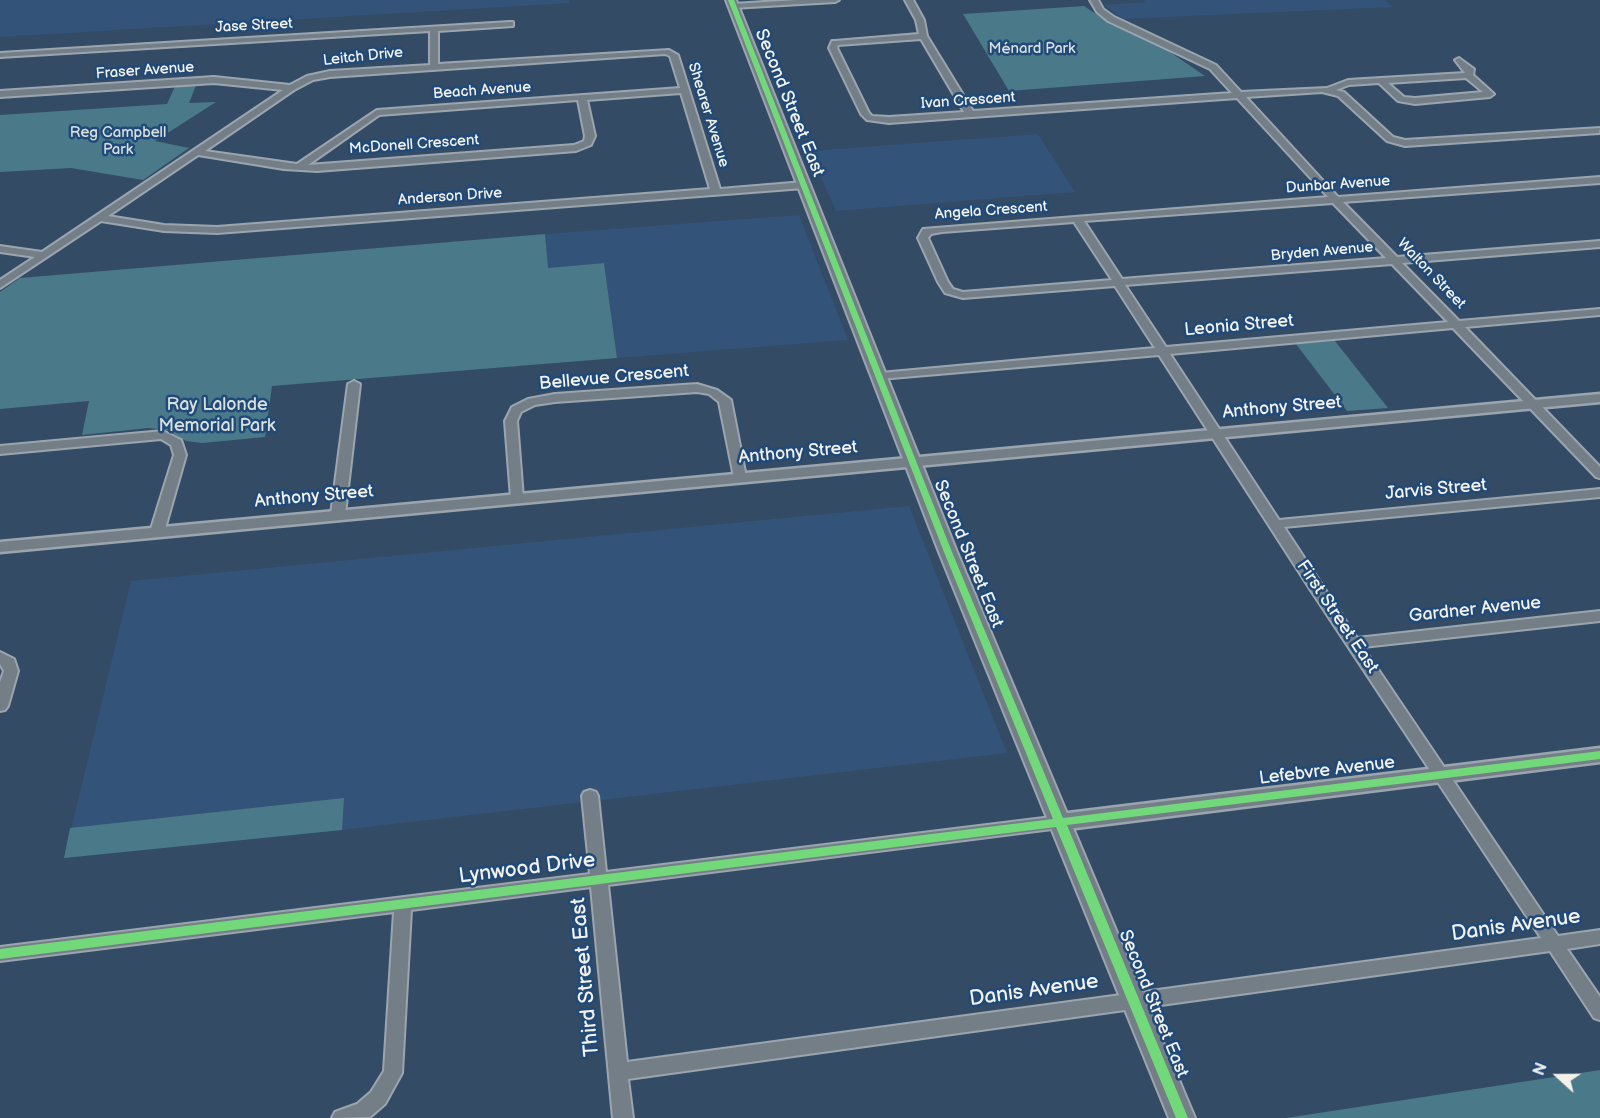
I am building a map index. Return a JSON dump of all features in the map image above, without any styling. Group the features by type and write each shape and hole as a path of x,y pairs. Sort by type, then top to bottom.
{"main road":[{"name":"Second Street East","path":"732,3 914,463 1182,1118"}],"street":[{"path":"732,3 835,0"},
{"path":"909,0 920,20 923,36 970,114"},
{"name":"Walton Street","path":"1094,0 1100,10 1111,19 1214,67 1336,200 1600,474"},
{"name":"Jase Street","path":"0,55 510,24"},
{"path":"434,29 434,66"},
{"name":"Ivan Crescent","path":"923,36 835,43 833,48 865,114 870,118 889,120 1329,90 1348,83 1468,75"},
{"name":"Leitch Drive","path":"0,285 291,88 310,78 330,74 434,66 666,52"},
{"name":"Shearer Avenue","path":"666,52 674,55 716,192"},
{"path":"1381,81 1401,99 1415,101 1490,94 1468,75 1471,71 1460,60"},
{"name":"Fraser Avenue","path":"0,94 214,80 291,88"},
{"name":"Beach Avenue","path":"299,167 377,113 684,90"},
{"path":"1329,90 1341,94 1390,139 1405,143 1599,130"},
{"name":"McDonell Crescent","path":"196,152 299,167 576,148 588,143 590,136 582,97"},
{"path":"1587,121 1599,130"},
{"name":"Dunbar Avenue","path":"1078,220 1600,180"},
{"name":"Anderson Drive","path":"99,218 164,228 217,230 804,184"},
{"name":"Angela Crescent","path":"1078,220 942,229 927,231 923,238 949,291 963,295 1119,283"},
{"name":"First Street East","path":"1078,220 1354,643 1600,1012"},
{"name":"Bryden Avenue","path":"1119,283 1600,244"},
{"path":"0,249 44,255"},
{"name":"Leonia Street","path":"880,376 1600,312"},
{"path":"338,514 354,384"},
{"name":"Bellevue Crescent","path":"517,498 511,421 516,410 532,402 555,398 697,388 713,392 725,400 740,477"},
{"name":"Anthony Street","path":"0,547 1600,398"},
{"path":"0,450 163,435 177,442 180,456 157,532"},
{"name":"Jarvis Street","path":"1276,524 1600,493"},
{"name":"Gardner Avenue","path":"1354,643 1600,616"},
{"path":"0,657 9,663 11,670 0,706"},
{"name":"Lefebvre Avenue","path":"1060,822 1440,773 1600,755"},
{"name":"Third Street East","path":"590,796 623,1118"},
{"name":"Lynwood Drive","path":"0,954 1060,822"},
{"path":"342,1118 363,1111 378,1098 393,1074 403,903"},
{"name":"Danis Avenue","path":"618,1072 1600,937"}],"shaded area":[{"path":"0,0 569,0 570,3 0,37"},
{"path":"1144,0 1385,0 1393,7 1123,19 1104,5 1146,2"},
{"path":"1038,134 1075,192 836,211 809,151"},
{"path":"799,215 848,340 617,358 604,263 547,268 545,234"},
{"path":"909,506 1007,753 342,830 64,858 131,581"}],"green space":[{"name":"Ménard Park","path":"1084,6 1111,24 1167,50 1205,76 1009,91 963,14"},
{"name":"Reg Campbell Park","path":"197,83 189,103 216,102 155,141 189,148 143,180 71,168 0,172 0,115 167,104 176,84"},
{"name":"Ray Lalonde Memorial Park","path":"545,234 548,268 604,263 617,358 272,386 265,437 202,443 186,441 167,430 148,428 82,435 89,401 0,409 0,292 20,278"},
{"path":"1335,341 1388,408 1347,411 1296,344"},
{"path":"344,798 342,830 64,858 70,828"},
{"path":"1600,1070 1600,1118 1286,1118"}],"cycle path":[{"path":"731,0 948,552 1182,1118"},
{"path":"0,954 1600,755"}]}
